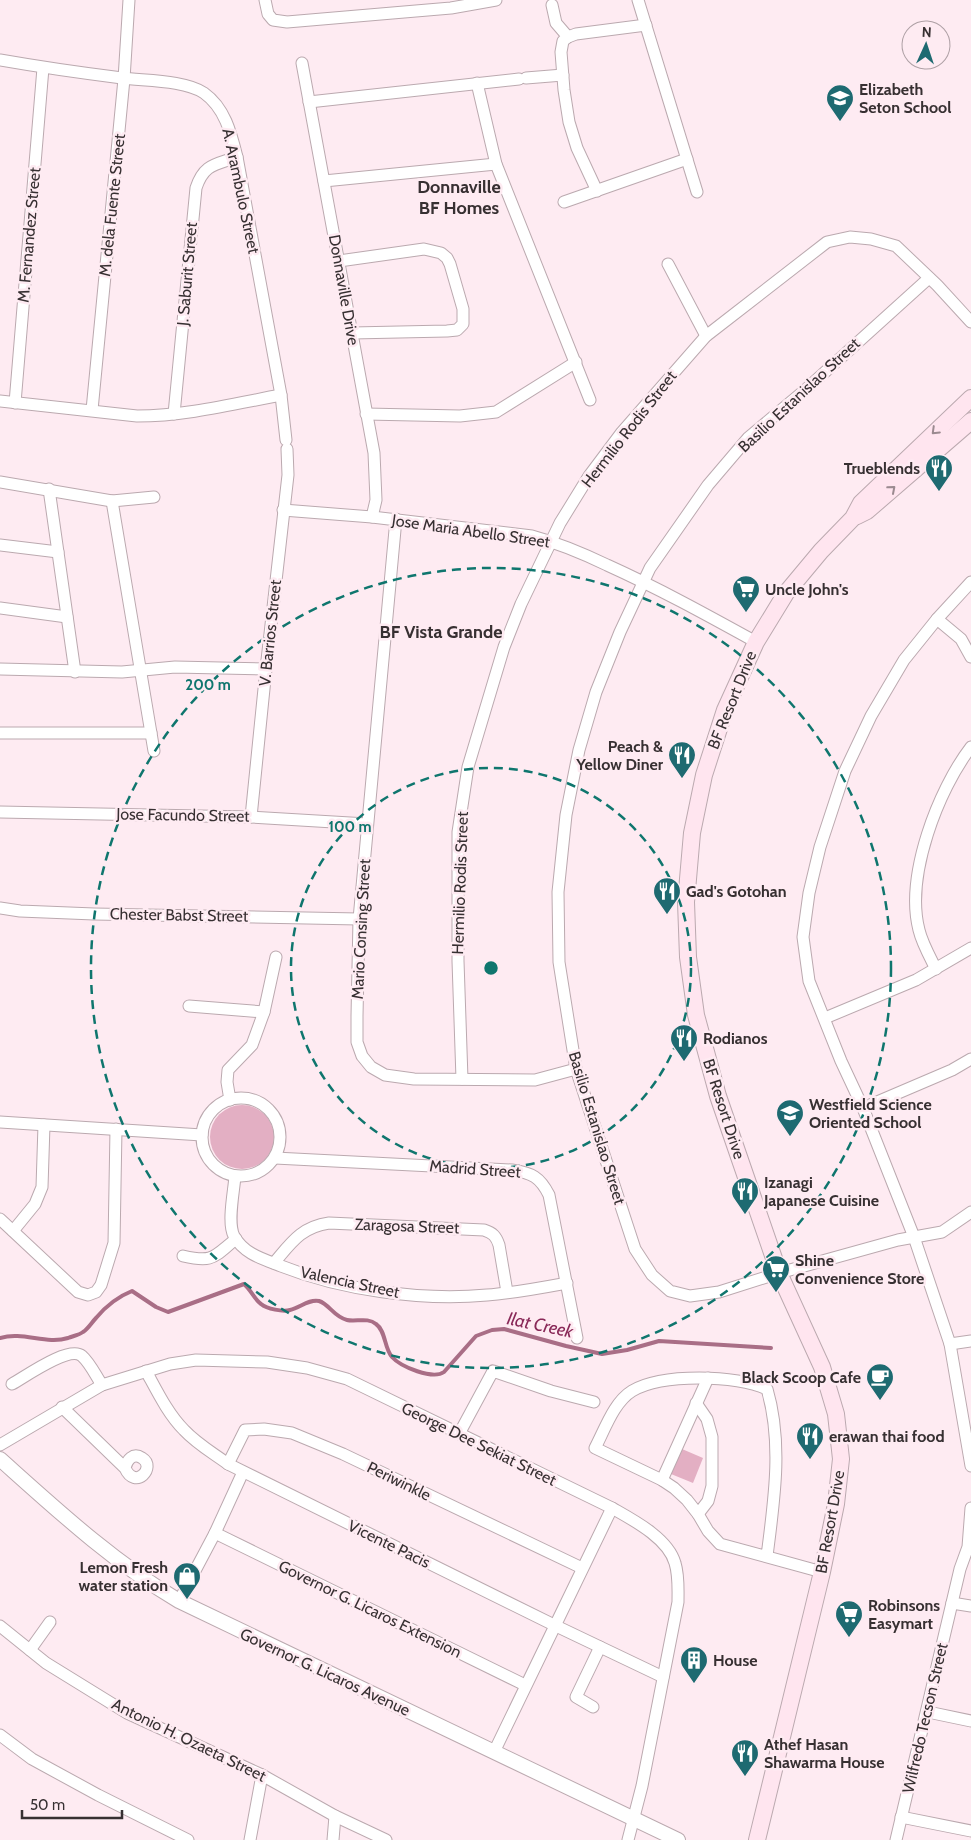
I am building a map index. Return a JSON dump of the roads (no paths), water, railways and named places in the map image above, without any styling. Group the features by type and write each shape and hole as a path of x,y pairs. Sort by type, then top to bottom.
{"main road":[{"name":"BF Resort Drive","path":"757,1840 822,1572 836,1504 841,1459 836,1414 822,1367 779,1273 718,1096 696,1015 688,957 686,902 692,833 704,775 725,710 756,642 786,594 821,550 853,518 860,503 971,398"},
{"name":"BF Resort Drive","path":"853,518 868,511 971,421"}],"street":[{"name":"M. dela Fuente Street","path":"92,410 124,78 129,0"},
{"path":"266,0 268,14 273,20 287,22 451,8 496,0"},
{"path":"638,0 696,192"},
{"path":"552,4 556,23 568,37"},
{"path":"597,191 577,148 569,122 561,52 563,41 576,34 646,26"},
{"name":"A. Arambulo Street","path":"0,60 43,68 179,84 204,93 221,111 232,135 237,157 281,396 287,445"},
{"name":"Donnaville Drive","path":"302,63 374,453 376,500 372,517"},
{"name":"M. Fernandez Street","path":"15,403 43,68"},
{"path":"309,102 563,75"},
{"path":"476,84 496,164 590,400"},
{"name":"J. Saburit Street","path":"174,414 196,188 200,175 210,167 237,157"},
{"path":"564,202 687,160"},
{"path":"324,181 496,164"},
{"name":"Hermilio Rodis Street","path":"462,1079 458,961 458,832 468,767 504,647 521,604 550,541 589,476 622,432 706,336 827,242 850,237 871,239 896,246 971,322"},
{"path":"339,261 424,249 442,253 450,264 463,309 463,324 457,330 447,332 352,333"},
{"path":"668,264 706,336"},
{"name":"Basilio Estanislao Street","path":"928,278 748,438 708,485 643,581 596,692 579,750 566,815 558,892 559,962 576,1069 635,1250 652,1275 670,1291 690,1296 719,1292 779,1273 914,1237 942,1232 971,1212"},
{"path":"366,414 460,416 496,412 576,362"},
{"path":"0,401 137,416 174,414 281,396"},
{"name":"V. Barrios Street","path":"251,817 288,475 287,445"},
{"path":"0,482 112,500 154,496"},
{"path":"49,489 75,672"},
{"path":"112,500 154,751"},
{"name":"Jose Maria Abello Street","path":"283,510 396,519 532,536 550,541 643,581 756,642"},
{"name":"Mario Consing Street","path":"396,519 359,919 357,1042 362,1056 371,1067 385,1075 414,1079 535,1080 576,1069"},
{"path":"0,545 58,552"},
{"path":"971,582 937,619 904,660 870,716 845,771 820,847 809,893 804,937 809,981 914,1237 950,1344 971,1466"},
{"path":"0,608 67,617"},
{"path":"937,619 960,639 971,657"},
{"path":"0,669 75,672 141,671 175,667 266,669"},
{"path":"0,733 151,733"},
{"path":"936,969 919,931 915,898 921,859 932,820 958,766 971,747"},
{"name":"Jose Facundo Street","path":"0,812 251,817 367,824"},
{"name":"Chester Babst Street","path":"0,908 20,911 94,914 359,919"},
{"path":"824,1018 916,980 971,948"},
{"path":"230,1100 226,1082 228,1070 252,1045 264,1012 276,957"},
{"path":"189,1006 264,1012"},
{"path":"862,1108 952,1070 971,1059"},
{"path":"244,1099 257,1102 268,1109 276,1119 280,1132 280,1146 275,1158 258,1173 247,1176 235,1176 222,1171 211,1162 204,1149 202,1135 205,1123 211,1113 220,1105 230,1100 244,1099"},
{"path":"0,1122 202,1135"},
{"path":"12,1231 35,1204 42,1187 44,1125"},
{"path":"0,1219 78,1292 88,1295 96,1292 102,1285 114,1243 116,1129"},
{"name":"Madrid Street","path":"275,1158 512,1170 527,1172 537,1177 549,1195 577,1338"},
{"path":"183,1256 200,1260 214,1257 236,1239 232,1234 231,1222 235,1176"},
{"name":"Zaragosa Street","path":"274,1263 303,1231 315,1225 329,1223 484,1230 491,1232 497,1237 500,1245 507,1292"},
{"name":"Valencia Street","path":"236,1239 239,1245 249,1253 300,1273 330,1281 400,1294 486,1295 566,1283"},
{"path":"950,1344 971,1341"},
{"path":"12,1384 58,1357 69,1353 77,1353 82,1356 102,1385"},
{"name":"George Dee Sekiat Street","path":"0,1445 102,1385 146,1371 170,1364 196,1360 267,1362 307,1368 347,1379 612,1508 646,1528 665,1546 675,1561 678,1578 678,1602 642,1786 628,1840"},
{"name":"Vicente Pacis","path":"146,1371 166,1407 184,1430 201,1446 228,1464 663,1677"},
{"path":"459,1434 493,1371 551,1391 594,1402"},
{"path":"767,1556 776,1484 776,1448 772,1405 767,1389 756,1383 708,1378 677,1378 651,1383 632,1391 618,1405 595,1448 662,1480 674,1488 687,1500 708,1531 720,1544 822,1572"},
{"path":"662,1480 708,1378"},
{"path":"696,1402 707,1419 712,1437 712,1486 708,1501 698,1514"},
{"path":"62,1407 125,1468"},
{"name":"Periwinkle","path":"228,1464 245,1430 264,1429 292,1433 343,1454 582,1568"},
{"name":"Governor G. Licaros Avenue","path":"0,1459 105,1550 153,1586 678,1840"},
{"path":"179,1600 215,1533 243,1472"},
{"path":"494,1752 612,1508"},
{"name":"Wilfredo Tecson Street","path":"896,1840 928,1712 960,1569 968,1547 971,1508"},
{"name":"Governor G. Licaros Extension","path":"215,1533 525,1685"},
{"path":"952,1603 971,1606"},
{"path":"30,1650 50,1622"},
{"name":"Antonio H. Ozaeta Street","path":"0,1626 46,1663 127,1713 262,1775 334,1816 386,1840"},
{"path":"593,1707 576,1697 600,1647"},
{"path":"928,1712 971,1721"},
{"path":"0,1735 32,1759 98,1795 188,1840"},
{"path":"250,1840 262,1775"},
{"path":"333,1840 334,1816"},
{"path":"901,1818 971,1831"}],"waterway":[{"name":"Ilat Creek","path":"0,1338 17,1336 60,1340 78,1335 87,1329 112,1302 132,1291 156,1307 168,1312 244,1284 259,1302 271,1309 287,1311 311,1301 319,1301 347,1320 373,1322 382,1331 389,1353 396,1361 417,1371 432,1374 444,1372 476,1336 492,1330 504,1329 602,1354 627,1350 659,1341 771,1348"}],"place":[{"name":"Elizabeth Seton School","path":"840,122"},
{"name":"Trueblends","path":"939,492"},
{"name":"Uncle John's","path":"746,613"},
{"name":"Peach & Yellow Diner","path":"682,779"},
{"name":"Gad's Gotohan","path":"667,915"},
{"name":"Rodianos","path":"684,1062"},
{"name":"Westfield Science Oriented School","path":"790,1137"},
{"name":"Izanagi Japanese Cuisine","path":"745,1215"},
{"name":"Shine Convenience Store","path":"776,1293"},
{"name":"Black Scoop Cafe","path":"880,1401"},
{"name":"erawan thai food","path":"810,1460"},
{"name":"Lemon Fresh water station","path":"187,1600"},
{"name":"Robinsons Easymart","path":"849,1638"},
{"name":"House","path":"694,1684"},
{"name":"Athef Hasan Shawarma House","path":"745,1777"}],"district":[{"name":"Donnaville BF Homes","path":"459,197"},
{"name":"BF Vista Grande","path":"441,632"}]}
